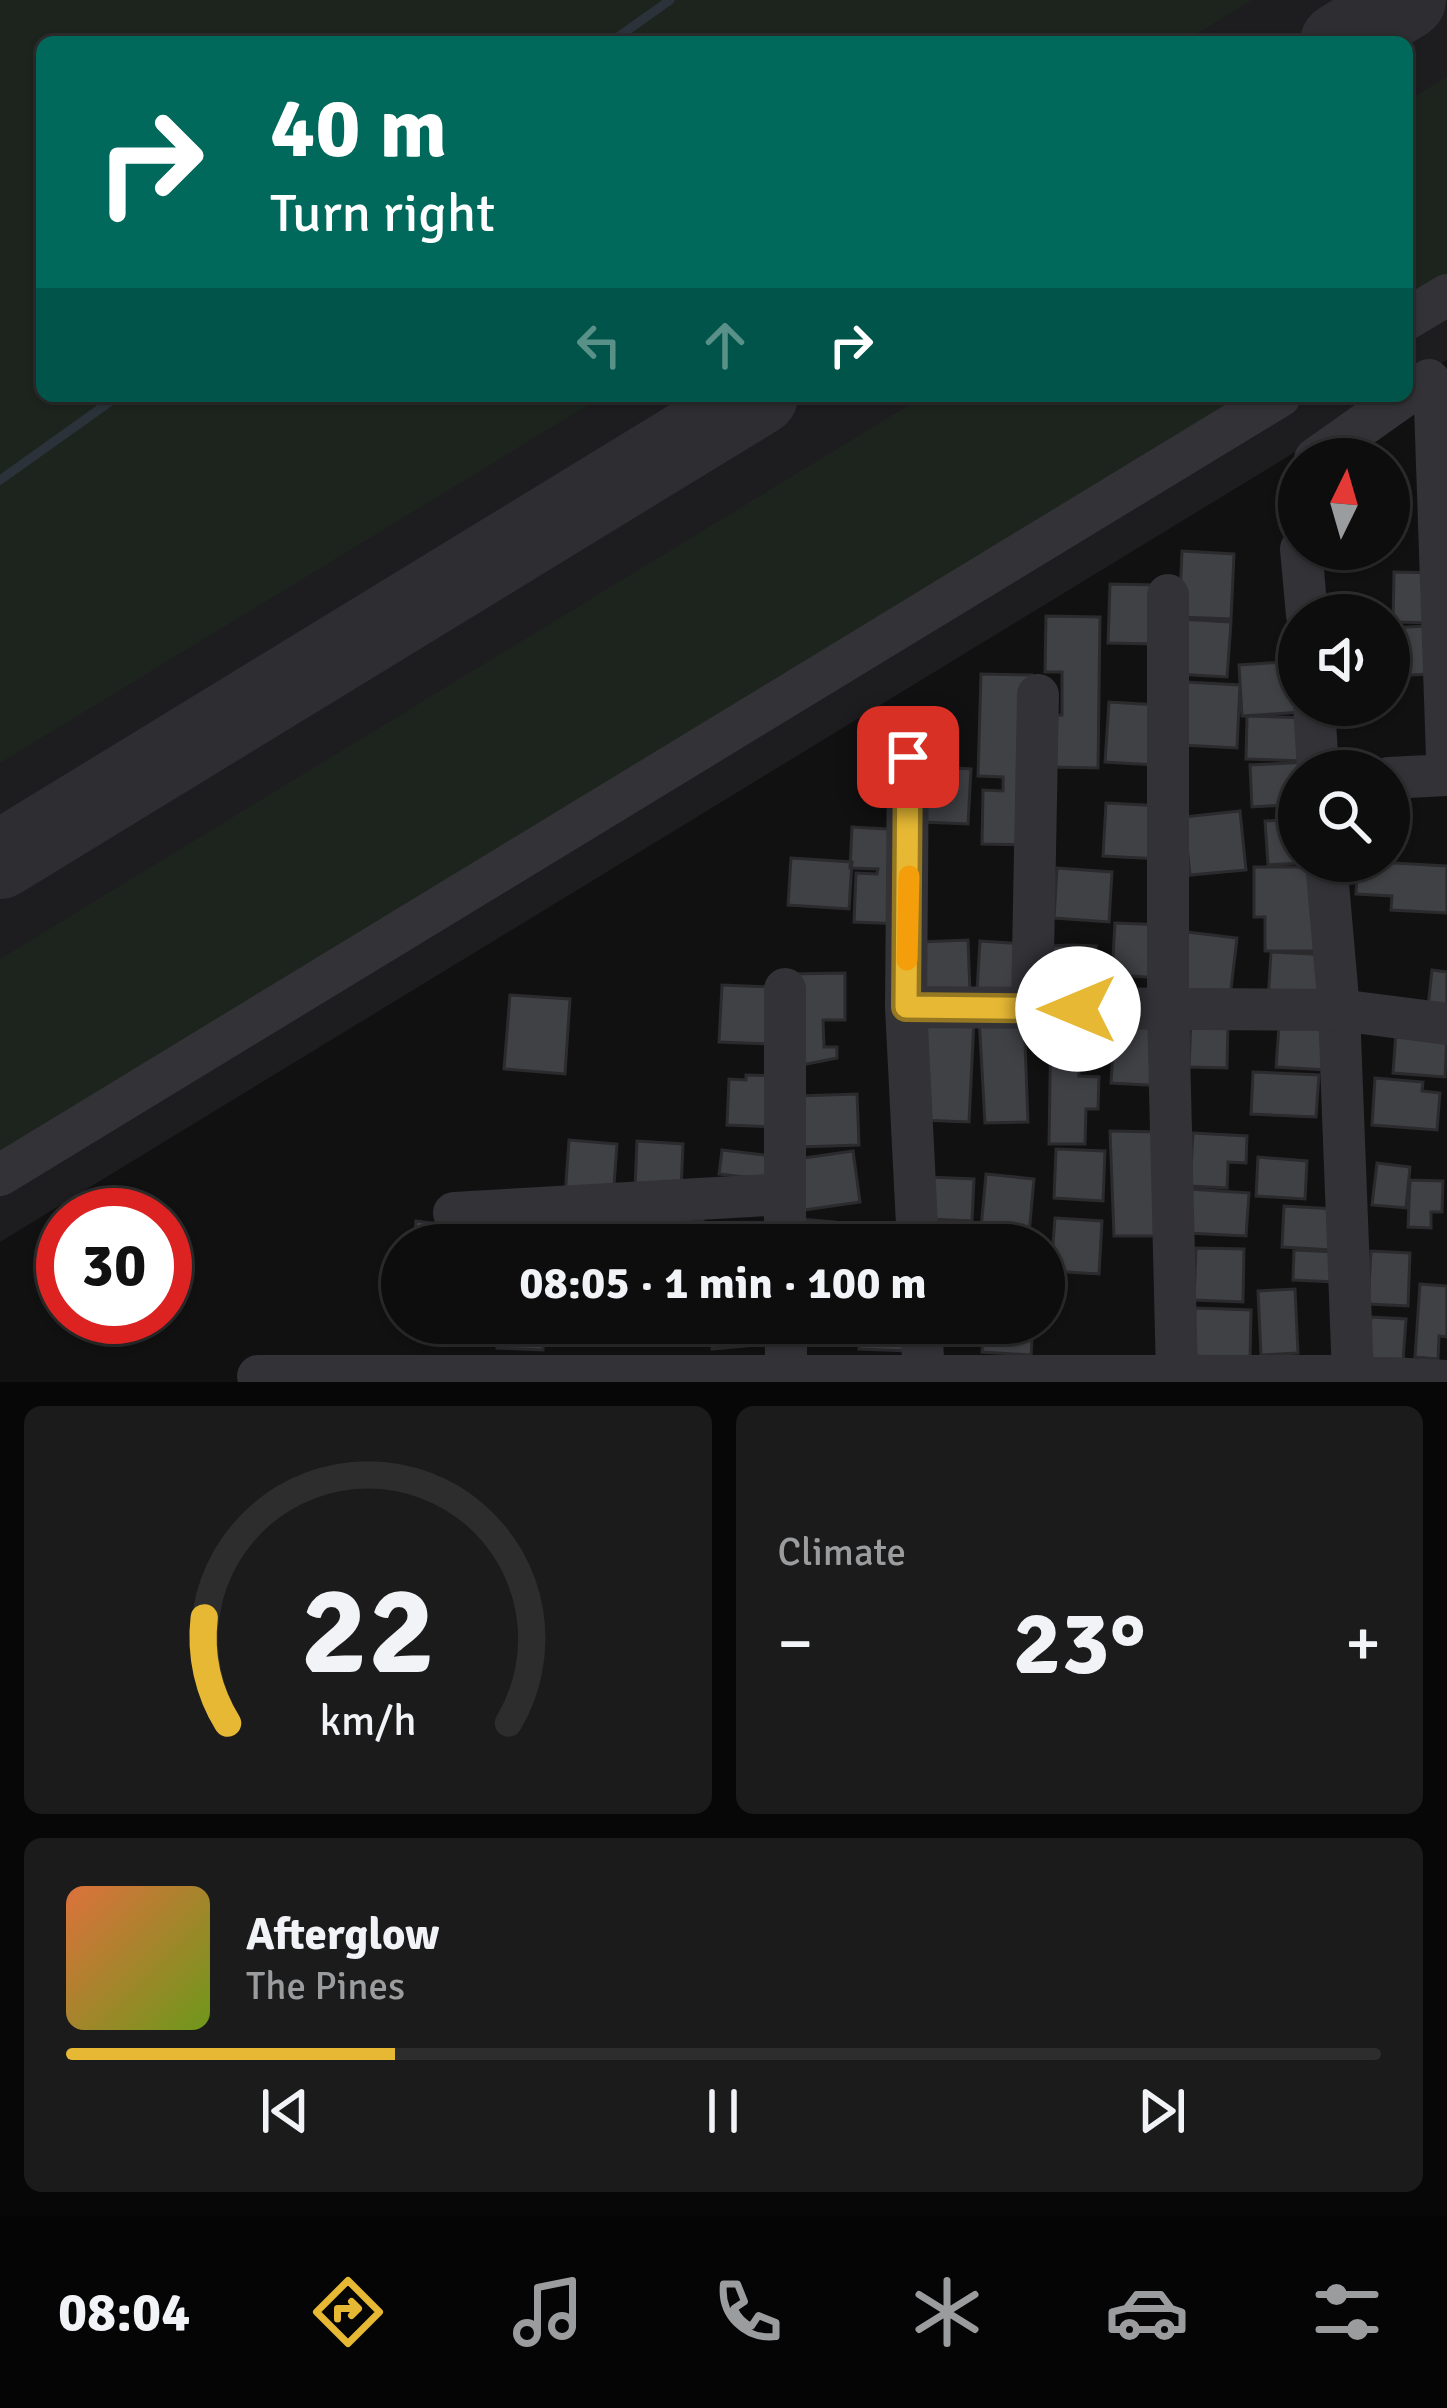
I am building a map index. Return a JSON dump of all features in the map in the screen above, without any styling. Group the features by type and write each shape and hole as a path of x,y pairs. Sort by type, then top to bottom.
{"street":[{"path":"1413,315 1447,295"},
{"path":"1422,385 1444,581 1447,758"},
{"path":"0,1175 1270,402"},
{"path":"1345,438 1397,402"},
{"path":"1168,595 1168,1009 1177,1376"},
{"path":"1032,1008 1038,695"},
{"path":"908,757 906,1007 917,1224"},
{"path":"1410,777 1447,775"},
{"path":"1328,882 1381,1378"},
{"path":"785,989 785,1224"},
{"path":"906,1007 1339,1010 1447,1024"},
{"path":"454,1213 785,1194"},
{"path":"786,1344 786,1376"},
{"path":"923,1344 924,1376"},
{"path":"259,1376 1177,1376 1447,1381"}],"shaded area":[{"path":"0,0 1447,0 1447,360 1413,380 1413,36 36,36 36,402 1377,402 1318,438 1278,438 1278,462 89,1188 36,1188 36,1220 0,1242"},
{"path":"0,0 1252,0 1193,36 36,36 36,402 593,402 0,763"},
{"path":"1447,77 1447,282 1413,302 1413,97"},
{"path":"914,402 1250,402 0,1162 0,959"}],"building":[{"path":"1182,551 1234,554 1231,619 1179,617"},
{"path":"1394,572 1441,573 1440,623 1410,622 1410,594 1394,594"},
{"path":"1110,584 1158,585 1157,644 1108,643"},
{"path":"1046,616 1100,617 1098,768 1048,767 1049,716 1062,715 1062,672 1045,672"},
{"path":"1180,619 1231,622 1227,677 1176,674"},
{"path":"1441,625 1444,673 1410,675 1410,627"},
{"path":"1278,662 1278,714 1242,716 1239,665"},
{"path":"981,674 1032,675 1027,845 982,844 983,790 1003,791 1003,777 978,776"},
{"path":"1185,682 1240,685 1237,748 1182,745"},
{"path":"1109,702 1158,705 1155,765 1105,762"},
{"path":"1247,716 1278,717 1278,726 1307,726 1306,750 1278,750 1278,760 1246,759"},
{"path":"1278,764 1278,805 1252,807 1250,765"},
{"path":"925,766 971,769 968,824 922,822"},
{"path":"1106,803 1163,806 1160,859 1103,856"},
{"path":"1240,811 1246,870 1190,875 1184,817"},
{"path":"1278,820 1278,864 1268,865 1265,821"},
{"path":"852,827 905,830 901,924 854,922 856,873 877,874 878,869 850,868"},
{"path":"791,858 852,862 849,909 788,905"},
{"path":"1410,864 1447,866 1447,913 1391,910 1392,896 1356,894 1357,882 1410,882"},
{"path":"1254,867 1278,867 1278,882 1324,882 1324,951 1265,951 1265,917 1254,917"},
{"path":"1057,868 1112,872 1109,922 1054,918"},
{"path":"1115,923 1166,925 1163,978 1112,975"},
{"path":"1187,932 1237,938 1230,997 1181,991"},
{"path":"968,940 970,993 923,995 920,942"},
{"path":"980,941 1026,944 1023,994 977,991"},
{"path":"1047,946 1096,946 1093,997 1045,995"},
{"path":"1271,952 1332,955 1329,1005 1268,1001"},
{"path":"1432,970 1447,972 1447,1018 1427,1016"},
{"path":"845,973 845,1020 823,1020 824,1047 837,1047 837,1058 792,1067 791,974"},
{"path":"722,985 773,987 770,1044 719,1042"},
{"path":"510,995 570,999 565,1074 504,1069"},
{"path":"1024,1017 1028,1122 985,1123 979,1018"},
{"path":"1051,1017 1091,1018 1091,1048 1079,1048 1079,1076 1099,1077 1098,1109 1086,1109 1085,1144 1049,1144"},
{"path":"925,1018 974,1020 969,1122 921,1120"},
{"path":"1115,1018 1167,1021 1164,1086 1111,1083"},
{"path":"1191,1019 1228,1020 1227,1068 1189,1067"},
{"path":"1279,1026 1328,1028 1326,1070 1276,1067"},
{"path":"1396,1032 1447,1036 1445,1077 1393,1073"},
{"path":"1253,1072 1319,1075 1316,1117 1251,1114"},
{"path":"746,1075 777,1076 775,1127 727,1125 729,1079 746,1080"},
{"path":"1375,1078 1423,1082 1422,1091 1440,1093 1437,1130 1372,1125"},
{"path":"857,1094 859,1145 800,1147 798,1096"},
{"path":"1110,1131 1163,1132 1162,1236 1114,1236"},
{"path":"1193,1133 1247,1136 1246,1163 1228,1162 1227,1188 1190,1186"},
{"path":"569,1140 617,1144 613,1199 565,1196"},
{"path":"637,1141 683,1144 681,1191 635,1188"},
{"path":"1056,1149 1105,1151 1103,1201 1054,1198"},
{"path":"722,1150 772,1156 769,1180 719,1174"},
{"path":"853,1151 860,1202 804,1210 797,1159"},
{"path":"1258,1157 1307,1161 1305,1199 1256,1196"},
{"path":"1377,1163 1410,1167 1406,1208 1372,1205"},
{"path":"986,1174 1034,1179 1030,1224 981,1224"},
{"path":"929,1177 974,1179 972,1221 928,1219"},
{"path":"1410,1180 1443,1181 1442,1212 1431,1212 1431,1228 1408,1227"},
{"path":"1189,1189 1249,1193 1246,1236 1187,1233"},
{"path":"1284,1206 1335,1209 1333,1250 1282,1247"},
{"path":"644,1217 703,1220 703,1224 644,1224"},
{"path":"1055,1218 1102,1221 1099,1274 1065,1272 1065,1224 1055,1224"},
{"path":"801,1219 835,1222 835,1224 801,1224"},
{"path":"1196,1248 1244,1249 1243,1302 1194,1300"},
{"path":"1294,1250 1337,1252 1336,1282 1293,1280"},
{"path":"1371,1251 1410,1253 1408,1306 1368,1304"},
{"path":"1420,1284 1447,1286 1447,1337 1439,1336 1438,1359 1415,1357"},
{"path":"1295,1289 1298,1353 1261,1355 1258,1291"},
{"path":"1195,1308 1251,1310 1250,1358 1193,1356"},
{"path":"1371,1317 1406,1319 1403,1361 1368,1359"},
{"path":"497,1344 543,1344 543,1350 497,1348"},
{"path":"712,1344 766,1344 712,1349"},
{"path":"859,1344 908,1344 908,1351 859,1349"},
{"path":"983,1344 1032,1344 1031,1355 982,1352"}],"waterway":[{"path":"619,36 670,0"},
{"path":"0,480 110,402"}],"taxiway":[{"path":"1349,36 1407,0"},
{"path":"0,860 749,402"}],"slow traffic":[{"path":"907,960 909,876"}],"route":[{"path":"908,757 906,1007 1078,1009"}]}
